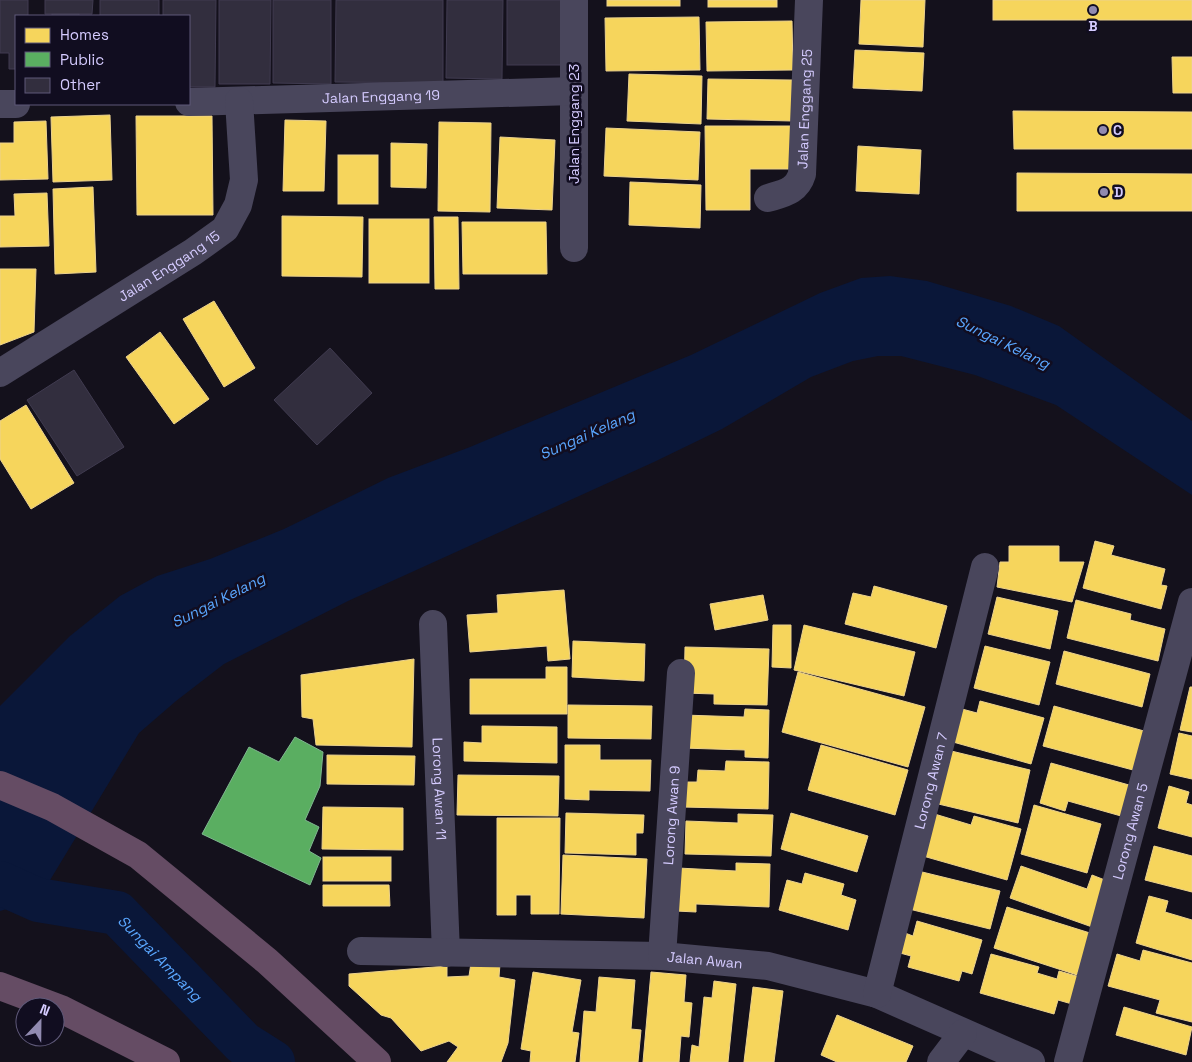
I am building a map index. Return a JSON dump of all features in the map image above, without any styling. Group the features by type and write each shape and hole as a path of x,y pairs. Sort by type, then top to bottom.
{"highway":[{"path":"0,785 52,808 138,855 267,961 377,1062"},
{"path":"0,986 61,1009 166,1062"}],"street":[{"name":"Jalan Enggang 23","path":"574,0 574,248"},
{"name":"Jalan Enggang 25","path":"768,198 794,189 799,183 802,174 810,0"},
{"name":"Jalan Enggang 19","path":"190,102 574,91"},
{"name":"Jalan Enggang 15","path":"0,374 193,252 225,229 238,205 244,180 239,101"},
{"path":"0,104 15,104"},
{"name":"Lorong Awan 7","path":"877,994 985,567"},
{"name":"Lorong Awan 5","path":"1068,1062 1192,602"},
{"name":"Lorong Awan 11","path":"433,624 446,953"},
{"name":"Lorong Awan 9","path":"662,956 681,673"},
{"name":"Jalan Awan","path":"361,951 662,956 768,966 877,994 1031,1062"},
{"path":"941,1062 963,1033"}],"water":[{"name":"Sungai Kelang","path":"890,276 927,281 1011,306 1059,326 1192,421 1192,495 1056,405 975,375 901,356 878,356 853,361 811,377 722,429 654,462 348,601 224,664 176,701 139,733 38,900 0,911 0,706 70,636 120,596 157,576 210,559 284,529 388,478 470,447 691,355 820,293 861,278"}],"building: Homes":[{"path":"607,0 680,0 680,6 607,6"},
{"path":"708,0 777,0 777,7 708,7"},
{"path":"861,0 925,0 923,47 859,44"},
{"name":"B","path":"993,0 1192,0 1192,20 993,20"},
{"path":"699,17 700,70 606,71 605,18"},
{"path":"792,21 793,70 707,71 706,22"},
{"path":"855,50 924,53 922,91 853,88"},
{"path":"1172,57 1192,57 1192,93 1173,93"},
{"path":"629,74 702,76 701,124 627,121"},
{"path":"708,79 792,80 792,121 707,119"},
{"name":"C","path":"1013,111 1192,112 1192,149 1014,149"},
{"path":"110,115 112,180 53,182 51,117"},
{"path":"136,116 212,116 213,215 137,215"},
{"path":"285,120 326,121 324,191 283,191"},
{"path":"46,121 48,179 0,180 0,143 14,143 14,122"},
{"path":"439,122 491,123 490,212 438,211"},
{"path":"705,126 794,126 794,169 750,169 750,210 706,210"},
{"path":"606,128 700,132 698,180 604,176"},
{"path":"500,137 555,140 552,210 497,208"},
{"path":"391,143 427,144 426,188 391,187"},
{"path":"858,146 921,150 919,194 856,191"},
{"path":"338,155 378,155 378,204 338,204"},
{"name":"D","path":"1017,173 1192,174 1192,211 1017,211"},
{"path":"630,182 701,185 700,228 629,225"},
{"path":"93,187 96,272 55,274 53,189"},
{"path":"47,193 49,246 0,247 0,216 15,216 14,194"},
{"path":"282,216 363,217 362,277 282,276"},
{"path":"434,217 458,217 459,289 435,289"},
{"path":"369,219 429,219 429,283 369,283"},
{"path":"462,222 546,222 547,274 463,274"},
{"path":"0,269 36,269 34,332 0,345"},
{"path":"214,301 255,368 224,387 183,319"},
{"path":"160,332 209,399 174,424 126,357"},
{"path":"26,405 74,483 31,509 0,459 0,421"},
{"path":"1095,541 1114,546 1111,555 1165,569 1161,585 1167,586 1161,609 1083,588"},
{"path":"1009,546 1059,546 1059,562 1084,562 1072,602 997,587 1000,562 1009,562"},
{"path":"874,586 947,606 936,648 845,624 853,593 871,597"},
{"path":"564,590 570,659 548,661 547,646 470,652 467,615 498,613 497,595"},
{"path":"763,595 768,620 715,630 710,604"},
{"path":"997,597 1058,611 1050,649 988,634"},
{"path":"1076,600 1131,614 1130,620 1165,629 1158,661 1067,638"},
{"path":"773,625 791,625 791,668 772,667"},
{"path":"804,625 915,652 904,696 794,670"},
{"path":"573,641 645,644 644,681 572,677"},
{"path":"985,646 1050,662 1039,705 974,688"},
{"path":"685,647 769,649 767,705 714,704 714,694 684,693"},
{"path":"1064,651 1150,674 1142,707 1056,684"},
{"path":"414,659 412,747 316,745 313,719 302,717 301,675"},
{"path":"546,667 567,667 567,714 470,714 470,679 546,679"},
{"path":"798,672 925,707 908,767 782,732"},
{"path":"1190,687 1192,687 1192,732 1180,730"},
{"path":"980,701 1044,718 1031,764 953,742 962,709 977,713"},
{"path":"568,705 652,706 651,739 568,738"},
{"path":"1054,706 1144,731 1133,770 1043,746"},
{"path":"745,709 769,710 768,758 745,757 745,750 682,748 683,715 744,717"},
{"path":"482,726 557,727 557,763 464,761 464,742 482,743"},
{"path":"1179,733 1192,736 1192,779 1170,774"},
{"path":"565,745 600,745 600,760 651,760 650,791 589,790 589,800 565,799"},
{"path":"821,745 908,770 895,815 808,790"},
{"path":"943,749 1030,770 1018,823 930,802"},
{"path":"327,755 415,756 414,785 327,784"},
{"path":"726,761 769,762 768,809 682,807 683,782 697,782 698,770 725,771"},
{"path":"1051,763 1129,785 1121,816 1068,801 1065,811 1040,803"},
{"path":"458,775 559,776 558,816 457,815"},
{"path":"1169,786 1189,792 1186,803 1192,805 1192,837 1158,828"},
{"path":"1034,805 1101,824 1087,873 1021,854"},
{"path":"323,807 403,808 403,850 322,849"},
{"path":"928,812 971,825 974,816 1021,829 1007,880 916,854"},
{"path":"566,813 644,815 643,833 636,833 636,855 565,853"},
{"path":"791,813 868,836 857,872 781,849"},
{"path":"738,814 773,815 771,856 685,854 686,821 738,823"},
{"path":"497,818 560,818 559,914 531,914 531,895 516,895 516,915 497,915"},
{"path":"1154,846 1192,856 1192,892 1145,880"},
{"path":"563,855 647,859 644,918 561,914"},
{"path":"323,857 391,857 391,881 323,881"},
{"path":"736,863 770,864 769,907 696,904 696,912 676,911 678,868 736,871"},
{"path":"1021,866 1087,889 1092,875 1110,882 1095,928 1010,898"},
{"path":"914,870 1000,891 990,929 905,908"},
{"path":"805,873 844,884 841,895 856,900 848,930 779,910 787,880 802,884"},
{"path":"323,885 389,885 390,906 323,906"},
{"path":"1149,896 1168,901 1165,912 1192,920 1192,960 1136,943"},
{"path":"1007,907 1090,933 1077,975 994,948"},
{"path":"917,921 982,940 972,974 962,971 959,981 908,967 911,956 900,953 905,933 913,936"},
{"path":"1143,950 1192,963 1192,1022 1156,1013 1160,1000 1108,986 1117,954 1140,961"},
{"path":"991,954 1039,967 1037,973 1057,979 1059,971 1087,979 1079,1006 1058,1000 1054,1014 980,993"},
{"path":"471,963 500,964 499,977 515,980 508,1043 501,1062 447,1062 458,1047 449,1041 421,1051 391,1018 381,1015 349,986 349,974 447,966 447,977 469,976"},
{"path":"533,972 581,980 572,1032 579,1033 575,1062 530,1062 531,1051 521,1049"},
{"path":"651,972 686,975 684,1002 692,1003 689,1037 681,1036 679,1062 643,1062"},
{"path":"599,977 635,980 631,1029 641,1030 638,1062 580,1062 584,1011 596,1012"},
{"path":"714,981 736,984 728,1062 690,1062 692,1045 699,1047 704,997 712,998"},
{"path":"753,987 783,991 774,1062 744,1062"},
{"path":"1124,1007 1192,1027 1186,1055 1116,1035"},
{"path":"837,1015 913,1046 906,1062 837,1062 821,1055"}],"building: Public":[{"path":"295,737 323,752 320,786 305,820 319,827 309,851 321,858 310,885 202,834 249,747 279,762"}],"building: Other":[{"path":"0,0 28,0 28,15 15,15 15,69 9,69 9,53 0,53"},
{"path":"45,0 93,0 92,14 45,14"},
{"path":"100,0 159,0 159,15 100,15"},
{"path":"163,0 216,0 215,87 190,87 190,15 163,15"},
{"path":"219,0 271,0 270,84 219,84"},
{"path":"273,0 331,0 331,84 273,83"},
{"path":"336,0 443,0 443,83 335,82"},
{"path":"447,0 503,0 502,79 446,78"},
{"path":"507,0 565,0 565,65 507,65"},
{"path":"52,14 79,14 79,15"},
{"path":"330,348 372,393 317,445 274,400"},
{"path":"74,370 124,447 77,476 27,400"}],"waterway":[{"name":"Sungai Ampang","path":"0,883 38,900 117,913 243,1043 273,1062"}],"place":[{"name":"B","path":"1093,10"},
{"name":"C","path":"1103,130"},
{"name":"D","path":"1104,192"}]}
